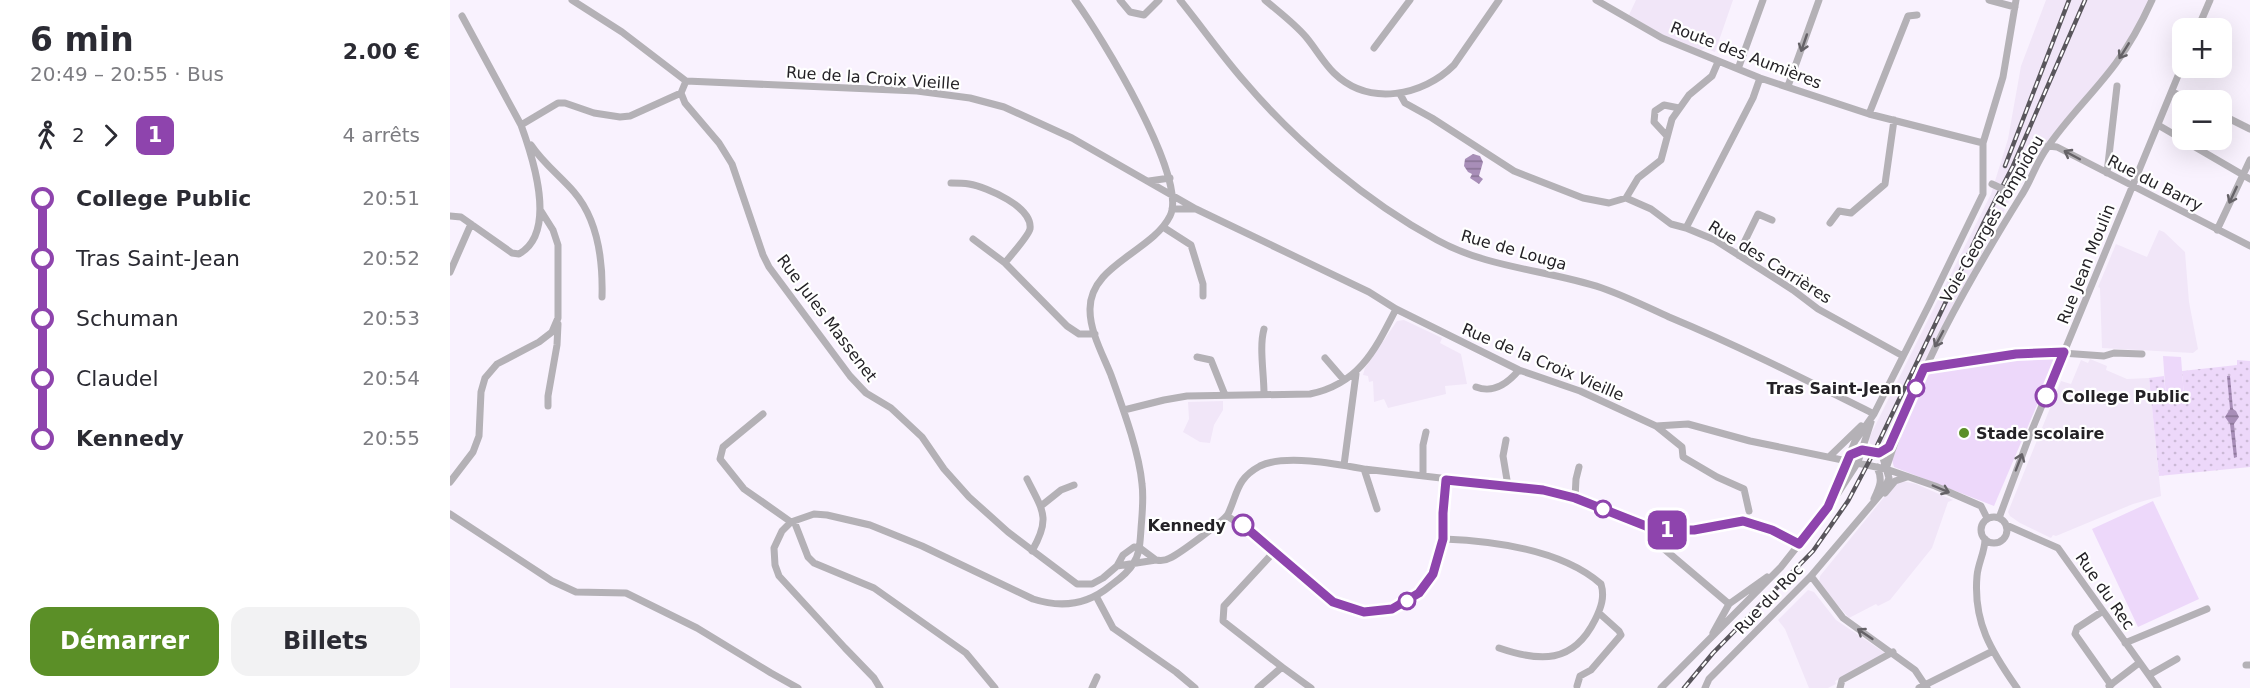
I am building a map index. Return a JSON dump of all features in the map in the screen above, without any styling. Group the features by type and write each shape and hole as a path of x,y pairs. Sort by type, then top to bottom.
{"street":[{"path":"521,125 558,103 565,103 594,113 620,117 630,116 681,93 686,81 622,32 572,0"},
{"path":"878,688 779,576 775,565 774,548 777,539 793,521 806,515 820,514 870,525 1047,604 1075,604 1096,596 1122,576 1137,547 1141,529 1142,481 1124,410 1090,319 1090,307 1097,287 1112,269 1163,227 1173,207 1173,196 1170,178 1157,147 1111,54 1075,0"},
{"path":"1120,0 1130,12 1144,15 1160,0"},
{"name":"Rue de Louga","path":"1180,0 1244,81 1303,141 1361,189 1437,240 1461,252 1481,258 1602,288 1737,346 1874,414"},
{"path":"1265,0 1296,26 1335,74 1345,81 1374,92 1400,94 1433,82 1445,74 1459,58 1499,0"},
{"path":"1374,48 1410,0"},
{"name":"Route des Aumières","path":"1596,0 1662,38 1760,78 1869,114 1983,143"},
{"path":"1610,8 1612,0"},
{"path":"1738,69 1763,0"},
{"path":"1788,86 1819,0"},
{"path":"1661,688 1781,567 1828,507 1858,462 1874,414 1988,183 1983,143 2003,77 2016,3 1989,0"},
{"name":"Voie Georges Pompidou","path":"1886,469 1903,418 1924,368 1978,267 2048,146 2116,63 2143,20 2152,0"},
{"path":"2202,18 2210,0"},
{"path":"1869,114 1908,16 1917,15"},
{"path":"450,216 461,217 512,253 519,254 527,250 540,223 534,164 526,138 462,16"},
{"path":"1400,94 1405,104 1432,118 1514,171 1583,198 1609,203 1626,198 1638,178 1661,160 1666,135 1679,108 1689,95 1712,76 1718,62"},
{"path":"1686,228 1753,98 1760,78"},
{"name":"Rue de la Croix Vieille","path":"686,81 915,91 970,98 1023,114 1072,138 1196,209 1369,292 1396,309 1519,370 1580,391 1656,426 1688,424 1750,441 1830,456 1849,457 1858,462 1886,469"},
{"path":"2107,173 2117,86"},
{"name":"Rue Jean Moulin","path":"1999,518 2029,437 2172,92"},
{"name":"Rue Jules Massenet","path":"681,93 685,103 719,143 732,164 769,267 850,376 866,393 891,408 922,437 944,469 969,497 1032,551 1077,584 1092,584 1103,579 1118,566 1123,555 1137,547"},
{"path":"1666,135 1654,122 1655,111 1664,105 1679,108"},
{"path":"1830,223 1839,211 1851,213 1885,184 1894,120"},
{"path":"2232,120 2250,129"},
{"path":"2158,125 2172,133"},
{"path":"526,138 540,158 575,194 593,226 603,277 602,297"},
{"name":"Rue du Barry","path":"2048,146 2057,147 2250,245"},
{"path":"2200,150 2250,179"},
{"path":"2217,230 2250,160"},
{"path":"1147,181 1170,178"},
{"path":"951,183 970,184 988,190 1020,207 1027,216 1030,229 1005,263"},
{"path":"1988,183 2020,197"},
{"name":"Rue des Carrières","path":"1626,198 1651,209 1671,224 1715,240 1818,309 1903,356"},
{"name":"Rue de la Croix Vieille","path":"1173,207 1196,209"},
{"path":"540,210 553,230 558,245 557,345 548,406"},
{"path":"1738,255 1758,214 1772,220"},
{"path":"450,272 471,224"},
{"path":"1163,227 1191,245 1203,284 1203,296"},
{"path":"972,239 1005,263 1067,326 1079,334 1095,334"},
{"path":"1124,410 1164,400 1225,395 1310,394 1332,388 1356,374 1374,350 1396,309"},
{"path":"450,482 473,452 479,436 481,392 485,378 497,364 539,342 552,332 558,318"},
{"path":"1264,329 1261,340 1264,360 1264,394"},
{"path":"1924,368 2016,354 2064,352 2104,356 2114,353 2142,354"},
{"path":"1197,357 1211,360 1225,395"},
{"path":"1325,358 1344,380"},
{"path":"1476,387 1485,391 1508,384 1519,370"},
{"path":"1344,465 1356,374"},
{"path":"763,414 723,447 720,459 744,489 793,521 808,557 814,563 874,588 938,631 966,653 995,688"},
{"path":"1830,456 1874,414"},
{"path":"1828,507 1855,441 1874,414"},
{"path":"1862,450 1884,451 1889,447 1903,418"},
{"path":"1656,426 1682,447 1683,457 1717,477 1744,489 1749,511"},
{"path":"1423,475 1423,446 1426,432"},
{"path":"1506,440 1503,456 1508,486"},
{"name":"Rue de la Croix Vieille","path":"1849,457 1862,450"},
{"path":"1874,452 1883,458 1886,469 1981,506 1987,518"},
{"path":"1446,480 1443,539 1433,574 1419,593 1392,609 1372,612 1347,608 1333,602 1273,553 1247,528 1227,516 1235,491 1247,475 1262,465 1284,460 1344,465 1364,470 1543,490 1575,498 1646,526 1665,530 1694,530 1743,521 1772,530 1799,544"},
{"path":"1575,498 1579,467"},
{"path":"1868,509 1881,485 1881,475 1877,467"},
{"name":"Rue du Roc","path":"1704,687 1709,679 1811,576 1884,490 1889,478 1886,469"},
{"path":"1364,470 1377,509"},
{"path":"1868,509 1895,481 1908,476"},
{"path":"1027,479 1041,506 1044,526 1032,551"},
{"path":"1041,506 1061,490 1074,485"},
{"path":"450,514 552,581 576,592 626,593 698,628 798,688"},
{"name":"Rue Jules Massenet","path":"1118,566 1168,559 1227,516"},
{"path":"1984,550 2001,540 2009,529 1999,518 1987,518 1981,529 1985,539 1978,569 1976,606 1987,639 2023,688"},
{"path":"1646,526 1662,548 1729,604"},
{"name":"Rue du Rec","path":"2009,529 2058,548 2158,688"},
{"path":"1443,539 1497,543 1538,553 1591,575 1601,584 1603,591 1599,613 1588,634 1574,649 1552,657 1538,658 1519,656 1499,648"},
{"path":"1985,539 1994,543"},
{"path":"1137,547 1156,560"},
{"path":"1273,553 1224,606 1222,621 1311,688"},
{"path":"1709,640 1729,604 1781,567"},
{"path":"1811,576 1842,618 1893,652 1915,670 1924,687 1994,651"},
{"path":"1096,596 1113,628 1195,688"},
{"path":"2125,643 2207,609"},
{"path":"2103,611 2077,628 2075,634 2109,686 2139,663"},
{"path":"1577,686 1580,676 1591,669 1621,635 1599,613"},
{"path":"1994,651 1997,660 2017,688"},
{"path":"1840,688 1842,680 1893,652"},
{"path":"2149,675 2177,659"},
{"path":"1258,688 1282,667"},
{"path":"1092,688 1097,677"}],"shaded area":[{"path":"1636,0 1733,0 1715,52 1705,48 1700,51 1664,36 1629,15"},
{"path":"2046,0 2154,0 2121,62 2094,95 2045,146 2023,175 1922,367 1885,445 1874,447 1869,438 1991,194 2008,139 2021,66"},
{"path":"1473,154 1480,156 1483,162 1479,176 1483,179 1479,184 1470,178 1472,174 1464,166 1465,159"},
{"path":"2159,230 2185,252 2189,302 2198,349 2193,353 2102,348 2100,288 2098,287 2116,244 2147,257"},
{"path":"1404,320 1442,338 1440,343 1461,354 1467,384 1445,386 1446,394 1388,408 1384,399 1374,402 1373,381 1369,382 1368,376 1363,375 1365,368 1397,321"},
{"name":"Stade scolaire","path":"2046,355 2053,358 2054,365 1994,506 1894,467 1892,460 1925,375 1986,362"},
{"path":"2163,356 2181,357 2184,397 2166,399"},
{"path":"2090,359 2107,366 2106,370 2127,379 2149,378 2161,496 2133,504 2056,536 2053,535 2051,538 2020,523 2008,512 2061,381 2071,384 2081,360 2088,363"},
{"path":"2237,360 2250,361 2250,467 2159,476 2149,378 2164,376 2166,399 2184,397 2182,371 2237,365"},
{"path":"2227,376 2230,376 2233,409 2239,417 2234,424 2237,457 2234,458 2230,424 2225,417 2230,409"},
{"path":"1223,401 1223,410 1214,425 1210,443 1200,442 1183,432 1189,419 1188,402"},
{"path":"1898,480 1916,484 1953,500 1948,502 1932,548 1890,600 1878,606 1876,604 1849,618 1822,587 1819,582 1820,576"},
{"path":"2153,501 2199,599 2138,627 2092,529"},
{"path":"1808,590 1814,592 1836,620 1885,653 1835,681 1836,684 1828,688 1809,688 1785,629 1778,620"}],"railway":[{"path":"2005,166 2069,0"},
{"path":"1684,688 1713,653 1813,551 1848,501 2013,166 2085,0"}],"bus line":[{"name":"1","path":"1243,525 1333,602 1364,612 1392,609 1402,604 1424,588 1433,574 1443,539 1446,480 1543,490 1575,498 1646,526 1665,530 1694,530 1743,521 1761,525 1799,544 1828,507 1850,455 1862,450 1879,453 1889,447 1924,368 2016,354 2064,352 2046,396"}],"place":[{"name":"Tras Saint-Jean","path":"1916,388"},
{"name":"College Public","path":"2046,396"},
{"name":"Stade scolaire","path":"1964,433"},
{"name":"Kennedy","path":"1243,525"}]}
